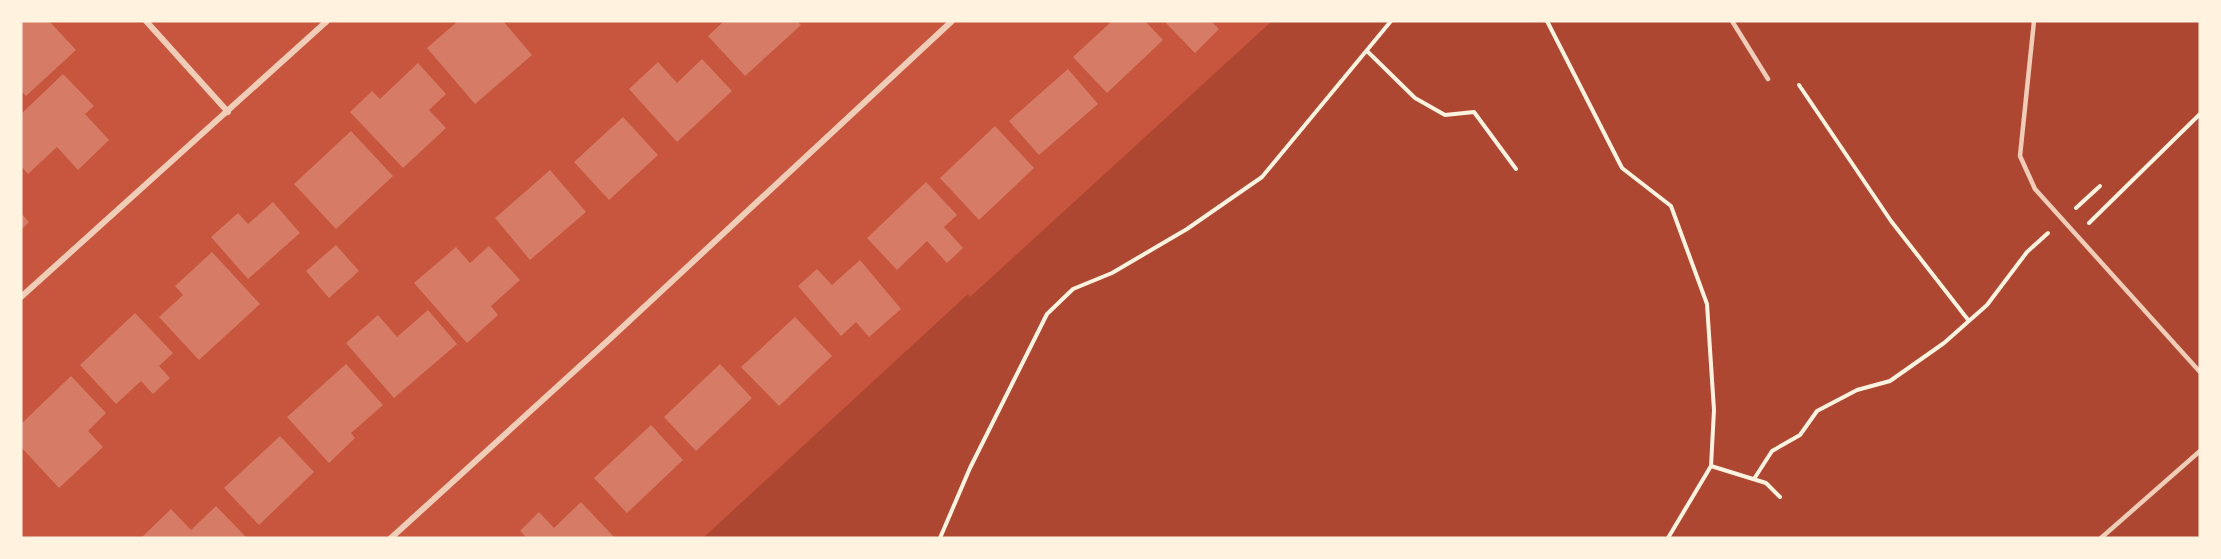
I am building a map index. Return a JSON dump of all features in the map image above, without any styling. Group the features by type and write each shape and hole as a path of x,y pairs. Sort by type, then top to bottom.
{"street":[{"path":"146,21 228,112"},
{"path":"21,297 327,21"},
{"path":"391,538 613,336 952,21"}],"lane":[{"path":"1732,21 1768,79"},
{"path":"2034,21 2020,156 2035,189 2200,372"},
{"path":"2101,538 2200,451"}],"path":[{"path":"940,538 970,468 1047,314 1073,289 1112,273 1187,229 1262,177 1391,21"},
{"path":"1546,21 1622,168 1671,206 1707,304 1714,410 1711,466 1668,538"},
{"path":"1367,51 1415,98 1445,115 1474,112 1516,169"},
{"path":"1799,85 1890,221 1969,321"},
{"path":"2076,236 2200,114"},
{"path":"1754,479 1772,451 1800,435 1817,411 1857,390 1890,381 1944,343 1987,305 2027,252 2100,186"},
{"path":"1711,466 1766,483 1780,497"}],"shaded area":[{"path":"1272,21 2200,21 2200,538 703,538 968,294 970,297"}],"building":[{"path":"21,21 49,21 76,50 26,96 21,91"},
{"path":"458,21 503,21 532,55 475,104 427,48"},
{"path":"724,21 797,21 801,25 745,76 708,36"},
{"path":"1112,21 1145,21 1163,40 1107,93 1073,57"},
{"path":"1164,21 1211,21 1219,29 1195,53"},
{"path":"702,59 732,91 677,142 629,89 658,62 677,83"},
{"path":"418,63 446,94 429,110 446,128 403,168 350,112 372,91 380,99"},
{"path":"1068,69 1098,104 1039,155 1009,121"},
{"path":"63,74 94,106 85,114 109,140 78,170 57,147 28,174 21,166 21,114"},
{"path":"623,117 658,155 609,200 574,162"},
{"path":"995,126 1034,168 979,220 940,178"},
{"path":"351,131 393,176 336,229 294,184"},
{"path":"550,170 586,212 530,260 495,218"},
{"path":"926,182 957,215 944,227 963,248 947,263 927,241 897,270 867,238"},
{"path":"273,202 300,233 248,279 211,237 238,213 248,224"},
{"path":"21,213 29,222 21,230"},
{"path":"336,245 359,271 329,298 306,271"},
{"path":"489,246 520,280 491,306 498,315 467,343 414,283 456,247 470,263"},
{"path":"212,252 260,304 199,360 159,317 183,295 175,286"},
{"path":"860,260 901,309 869,337 856,322 841,336 798,286 817,269 832,285"},
{"path":"428,310 457,344 394,398 346,343 378,315 397,337"},
{"path":"135,313 173,353 159,366 170,378 153,394 141,381 116,404 80,365"},
{"path":"795,317 832,356 779,406 741,367"},
{"path":"346,364 383,405 351,433 355,438 329,463 287,417"},
{"path":"720,364 752,398 696,451 664,417"},
{"path":"71,376 106,413 88,431 103,447 59,488 21,447 21,424"},
{"path":"651,425 683,460 627,513 594,478"},
{"path":"280,436 314,472 259,525 224,488"},
{"path":"581,502 615,538 527,538 520,531 539,512 554,528"},
{"path":"216,506 246,537 141,538 171,509 191,530"}]}
